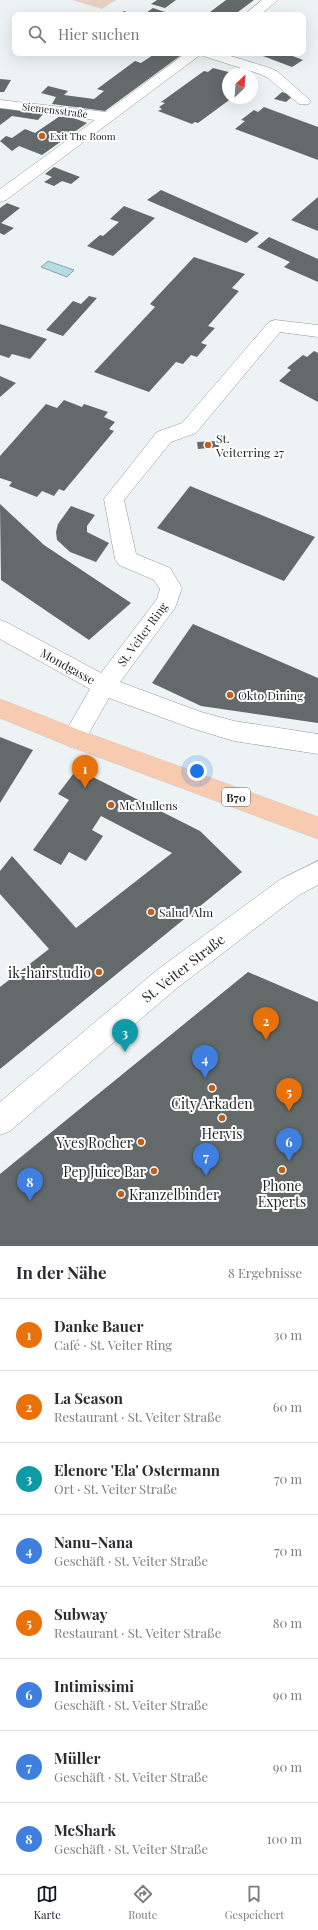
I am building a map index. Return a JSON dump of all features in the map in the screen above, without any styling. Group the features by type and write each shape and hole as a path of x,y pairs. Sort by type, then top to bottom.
{"main road":[{"name":"B70","path":"0,708 74,738 318,828"}],"street":[{"path":"256,12 272,0"},
{"path":"0,197 191,56"},
{"path":"215,56 269,73 304,101"},
{"name":"Siemensstraße","path":"0,104 110,117"},
{"name":"St. Veiter Ring","path":"104,686 167,602 171,588 162,574 126,559 114,499 164,437 190,428 275,326 318,331"},
{"name":"Mondgasse","path":"0,629 104,686 74,738"},
{"path":"104,686 199,721 234,731 318,744"},
{"name":"St. Veiter Straße","path":"0,1121 167,979 290,887 318,872"}],"shaded area":[{"path":"72,0 116,0 102,9"}],"water":[{"path":"48,261 74,270 67,277 41,267"}],"building":[{"path":"157,0 176,0 165,8 151,4"},
{"path":"226,0 254,0 238,12 210,12"},
{"path":"153,8 165,12 147,12"},
{"path":"152,56 180,56 105,111 52,104 56,97 41,93 48,86 68,91 64,95 94,99 104,91 97,89 135,61 141,63"},
{"path":"263,56 293,56 303,60 292,67"},
{"path":"213,68 222,70 222,104 224,104 198,123 195,122 192,124 158,111 162,109 159,107 165,103 161,102 204,71 208,72"},
{"path":"0,79 11,80 4,92 0,92"},
{"path":"282,92 293,96 286,102 274,99"},
{"path":"0,107 44,113 38,120 12,116 0,125"},
{"path":"264,107 318,127 318,160 235,129 245,121 241,120 254,110 258,112"},
{"name":"Exit The Room","path":"63,114 87,123 42,155 19,146 12,151 0,141 6,136 12,138 25,129 35,133"},
{"path":"54,167 80,177 71,184 62,181 54,186 44,182 52,177 45,174"},
{"path":"161,190 259,233 246,243 147,200"},
{"path":"318,197 318,231 291,220"},
{"path":"7,203 20,208 1,223 14,228 4,235 0,233 0,208"},
{"path":"124,206 155,218 113,256 87,246 100,235 103,236 119,222 110,219"},
{"path":"269,237 318,259 318,282 284,267 290,262 257,247"},
{"path":"194,257 245,274 232,288 239,291 208,326 215,328 201,343 207,345 197,357 191,355 183,364 176,362 149,392 94,372 155,307 150,304"},
{"path":"89,296 97,298 63,336 46,330 73,301 81,304"},
{"path":"0,324 47,339 30,359 12,354 9,358 0,355"},
{"path":"314,351 318,353 318,402 279,381 291,370 287,368 303,355 307,357"},
{"path":"0,376 16,383 0,397"},
{"path":"64,400 82,407 84,404 108,412 104,417 115,422 109,429 114,431 64,491 59,489 54,496 42,491 37,497 9,486 12,482 0,478 0,456 46,404 57,408"},
{"name":"St. Veiterring 27","path":"217,441 219,447 198,449 197,442"},
{"path":"190,486 315,537 284,581 157,528"},
{"path":"0,504 44,545 131,603 89,640 1,580"},
{"path":"71,506 95,515 87,526 87,532 109,543 96,562 70,552 57,540 56,532 58,524"},
{"path":"193,624 318,678 318,723 201,706 152,683"},
{"path":"0,737 33,750 0,803"},
{"path":"77,769 200,831 242,872 0,1069 0,987 49,949 0,894 0,871 12,856 76,928 172,853 101,816 92,830 103,836 86,861 69,852 61,865 33,850 69,800 58,794"},
{"name":"City Arkaden","path":"248,972 318,1002 318,1246 0,1246 0,1174"}],"place":[{"name":"Exit The Room","path":"42,136"},
{"name":"St. Veiterring 27","path":"208,445"},
{"name":"Okto Dining","path":"230,695"},
{"name":"Danke Bauer","path":"85,788"},
{"name":"McMullens","path":"111,805"},
{"name":"Salud Alm","path":"151,912"},
{"name":"ik-hairstudio","path":"99,972"},
{"name":"La Season","path":"266,1040"},
{"name":"Elenore 'Ela' Ostermann","path":"125,1052"},
{"name":"Nanu-Nana","path":"205,1078"},
{"name":"City Arkaden","path":"212,1088"},
{"name":"Subway","path":"289,1111"},
{"name":"Hervis","path":"222,1118"},
{"name":"Yves Rocher","path":"141,1142"},
{"name":"Intimissimi","path":"289,1161"},
{"name":"Phone Experts","path":"282,1170"},
{"name":"Pep Juice Bar","path":"154,1171"},
{"name":"Müller","path":"206,1176"},
{"name":"Kranzelbinder","path":"121,1194"},
{"name":"McShark","path":"30,1201"}]}
